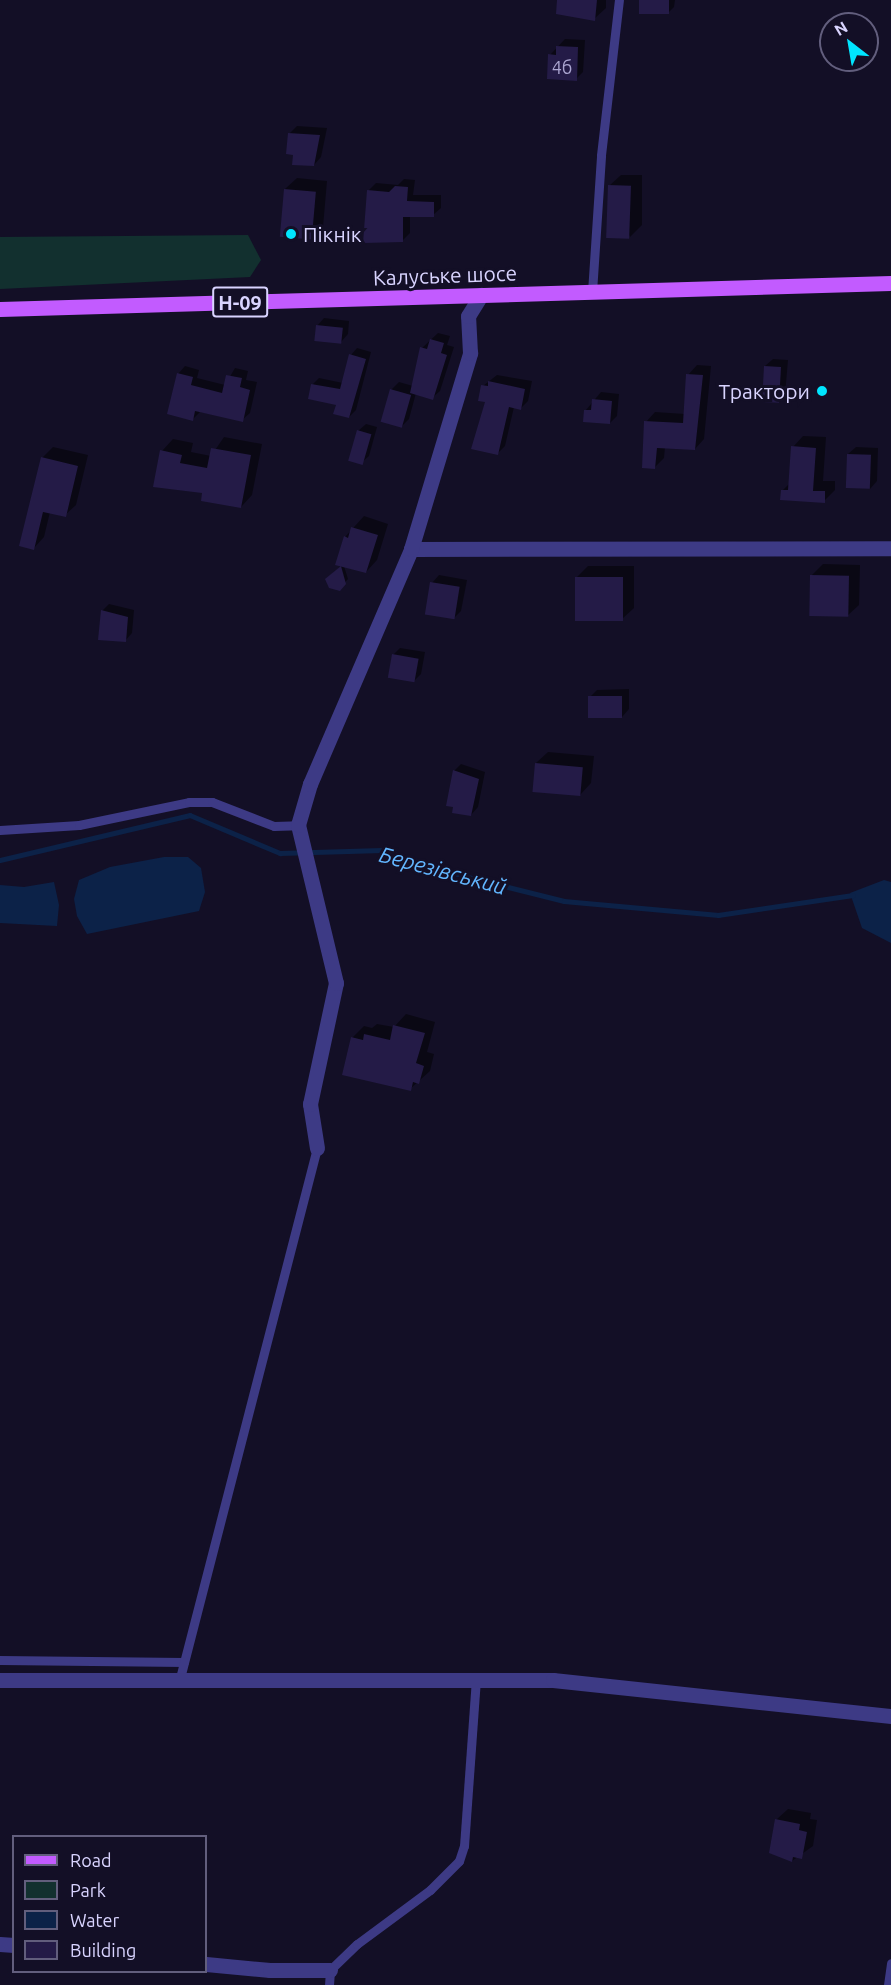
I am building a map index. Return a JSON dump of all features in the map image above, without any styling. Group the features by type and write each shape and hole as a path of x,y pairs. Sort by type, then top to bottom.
{"main road":[{"name":"Калуське шосе","path":"0,309 890,283"}],"street":[{"path":"317,1148 310,1104 336,983 298,825 309,784 411,549 470,353 468,316 481,295"},
{"path":"411,549 891,548"},
{"path":"0,1680 180,1678 553,1680 891,1716"},
{"path":"207,1964 329,1977"}],"lane":[{"path":"592,292 601,155 619,0"},
{"path":"0,830 80,825 189,802 212,802 274,826 298,825"},
{"path":"180,1678 317,1148"},
{"path":"0,1660 184,1662"},
{"path":"329,1977 357,1944 430,1890 459,1861 464,1846 476,1680"},
{"path":"888,1985 891,1964"}],"green space":[{"path":"248,235 261,260 250,277 0,289 0,237"}],"water":[{"path":"164,857 188,857 201,868 205,892 199,911 87,934 77,916 74,899 79,880 110,867"},
{"path":"884,880 891,882 891,943 862,928 850,893"},
{"path":"54,882 59,905 57,926 0,923 0,885 24,887"}],"building":[{"path":"557,0 597,0 595,21 556,14"},
{"path":"639,0 669,0 669,14 639,14"},
{"path":"556,46 578,47 577,81 547,79 548,54 556,55"},
{"path":"288,133 320,135 314,166 292,165 293,155 286,154"},
{"path":"608,185 631,186 629,239 606,238"},
{"path":"395,186 408,187 407,201 434,202 434,217 403,217 403,242 363,243 367,190 389,192"},
{"path":"284,189 316,192 312,240 280,237"},
{"path":"316,325 343,328 341,344 314,341"},
{"path":"430,339 444,343 441,353 447,355 433,400 410,393 420,347 427,349"},
{"path":"349,354 366,359 349,418 333,414 336,405 308,399 311,384 340,389"},
{"path":"764,366 781,367 779,403 762,402"},
{"path":"177,373 193,377 191,385 222,393 226,375 242,378 240,387 250,390 243,422 195,411 193,421 167,414"},
{"path":"686,374 703,375 695,450 657,448 655,469 642,468 644,421 683,423"},
{"path":"488,381 525,389 521,410 509,407 498,455 471,449 485,402 478,401 481,385 488,386"},
{"path":"390,389 411,395 402,428 381,422"},
{"path":"592,399 612,401 610,424 583,422 584,410 591,410"},
{"path":"357,430 371,434 363,465 348,461"},
{"path":"791,446 816,448 813,491 825,491 825,503 780,500 781,490 788,490"},
{"path":"211,448 251,455 241,508 201,501 202,493 153,487 160,450 182,455 180,463 207,468"},
{"path":"847,454 871,455 870,489 846,488"},
{"path":"41,457 78,466 66,517 43,512 34,550 19,546"},
{"path":"351,527 378,535 366,573 335,565 344,536 348,538"},
{"path":"341,566 346,584 340,591 329,588 325,579"},
{"path":"810,575 849,576 848,617 809,616"},
{"path":"575,577 623,577 623,621 575,621"},
{"path":"430,582 460,587 454,619 425,615"},
{"path":"101,610 128,617 126,642 98,640"},
{"path":"392,654 419,659 414,682 388,678"},
{"path":"588,696 622,696 622,718 588,718"},
{"path":"535,763 583,767 580,796 532,792"},
{"path":"453,770 479,779 471,816 452,813 453,807 446,806"},
{"path":"393,1025 425,1033 416,1063 424,1066 419,1084 413,1082 411,1091 342,1075 351,1037 363,1040 364,1034 390,1040"},
{"path":"775,1819 800,1824 799,1830 807,1832 802,1859 793,1857 792,1862 769,1853"}],"waterway":[{"name":"Березівський","path":"0,860 190,815 280,853 382,850 460,875 564,901 718,915 853,895"}],"place":[{"name":"Пікнік","path":"291,234"},
{"name":"Трактори","path":"822,391"}]}
